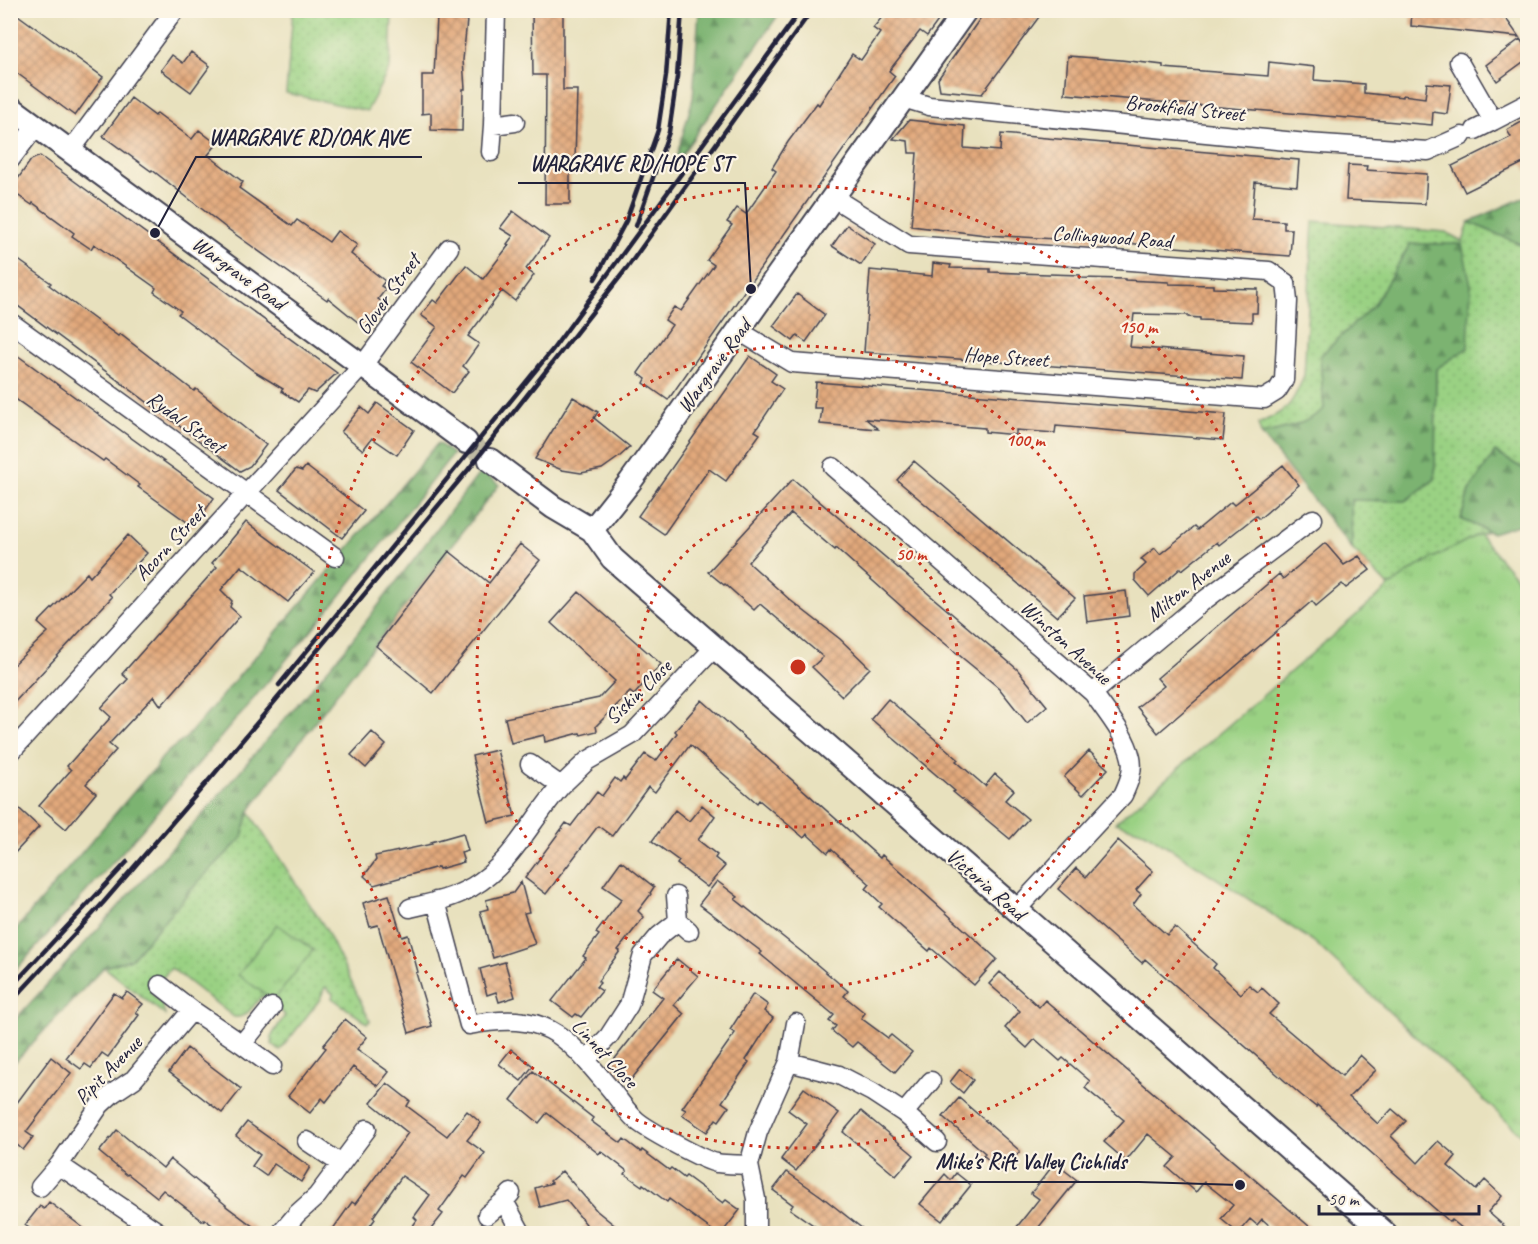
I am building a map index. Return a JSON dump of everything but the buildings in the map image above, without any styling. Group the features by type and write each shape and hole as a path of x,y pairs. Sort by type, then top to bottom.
{"street":[{"path":"72,150 175,10"},
{"path":"491,152 496,10"},
{"name":"Wargrave Road","path":"592,530 630,482 739,331 966,10"},
{"path":"1459,62 1493,121"},
{"name":"Brookfield Street","path":"903,98 929,106 1307,143 1428,151 1527,104"},
{"name":"Wargrave Road","path":"10,107 72,150 466,442"},
{"path":"493,125 515,122"},
{"path":"10,160 36,126"},
{"name":"Collingwood Road","path":"834,198 909,245 1269,271 1286,284 1288,301 1284,380 1276,391"},
{"name":"Glover Street","path":"363,365 449,248"},
{"name":"Rydal Street","path":"10,322 335,557"},
{"name":"Hope Street","path":"739,331 792,363 1264,399 1276,391"},
{"name":"Acorn Street","path":"10,753 363,365"},
{"path":"490,460 552,507 592,530"},
{"name":"Winston Avenue","path":"833,467 1093,693 1122,737 1131,759 1130,777 1123,795 1016,910"},
{"name":"Milton Avenue","path":"1093,693 1202,602 1313,519"},
{"name":"Victoria Road","path":"592,530 612,558 1386,1233"},
{"name":"Siskin Close","path":"436,902 470,889 493,872 509,855 561,786 587,761 632,735 714,648"},
{"path":"530,764 561,786"},
{"path":"586,1060 609,1036 629,1005 643,955 659,936 684,926 676,896"},
{"path":"410,908 436,902"},
{"name":"Linnet Close","path":"436,902 470,1025 526,1020 549,1028 586,1060 636,1120 665,1138 715,1163 749,1165"},
{"path":"160,985 273,1066"},
{"path":"242,1044 272,1007"},
{"name":"Pipit Avenue","path":"40,1187 59,1165 100,1106 113,1093 134,1079 192,1010"},
{"path":"756,1233 756,1199 749,1165 758,1132 789,1062 796,1023"},
{"path":"789,1062 839,1075 872,1092 904,1113 937,1142"},
{"path":"904,1113 931,1081"},
{"path":"280,1233 317,1196 367,1129"},
{"path":"307,1141 341,1164"},
{"path":"59,1165 162,1233"},
{"path":"487,1215 508,1197 522,1233"}],"green space":[{"path":"293,11 392,11 390,67 367,111 286,93"},
{"path":"699,11 781,11 674,166 693,98"},
{"path":"1527,196 1527,247 1469,222"},
{"path":"1313,221 1446,232 1463,242 1469,222 1527,247 1527,471 1495,452 1469,491 1461,519 1487,531 1418,566 1389,587 1352,549 1351,500 1405,501 1435,479 1436,369 1410,244 1374,305 1320,356 1324,409 1302,423 1261,434 1258,424 1282,411 1292,401 1304,376"},
{"path":"1410,244 1462,244 1471,285 1468,348 1436,369 1435,479 1405,501 1351,500 1352,549 1261,434 1302,423 1324,409 1320,356 1374,305"},
{"path":"438,443 453,454 337,600 142,830 11,975 11,935 149,774 156,769 163,756 184,740"},
{"path":"1495,452 1527,471 1528,522 1492,533 1461,519 1469,491"},
{"path":"481,471 499,485 291,753 249,812 242,838 200,880 131,959 104,967 11,1066 11,1024 202,815 345,649"},
{"path":"1479,534 1527,590 1527,1140 1313,941 1145,832 1115,823 1389,587 1418,566"},
{"path":"249,812 326,929 370,1021 367,1023 332,998 333,994 325,987 320,999 280,1051 272,1044 271,1037 285,1015 262,996 243,1016 234,1017 171,968 150,992 162,1004 165,1015 104,967 131,959 199,881 242,838"},
{"path":"277,924 313,950 274,1000 238,975"}],"tunnel":[{"path":"466,442 490,460"}],"railway":[{"path":"595,279 626,221 658,130 666,76 671,10"},
{"path":"636,226 669,132 677,77 682,10"},
{"path":"279,685 553,349 801,10"},
{"path":"10,1003 103,903 215,773 468,470 627,268 812,10"},
{"path":"10,988 127,862"}],"place":[{"name":"WARGRAVE RD/OAK AVE","path":"155,233"},
{"name":"WARGRAVE RD/HOPE ST","path":"751,289"},
{"name":"Mike's Rift Valley Cichlids","path":"1240,1185"}]}
